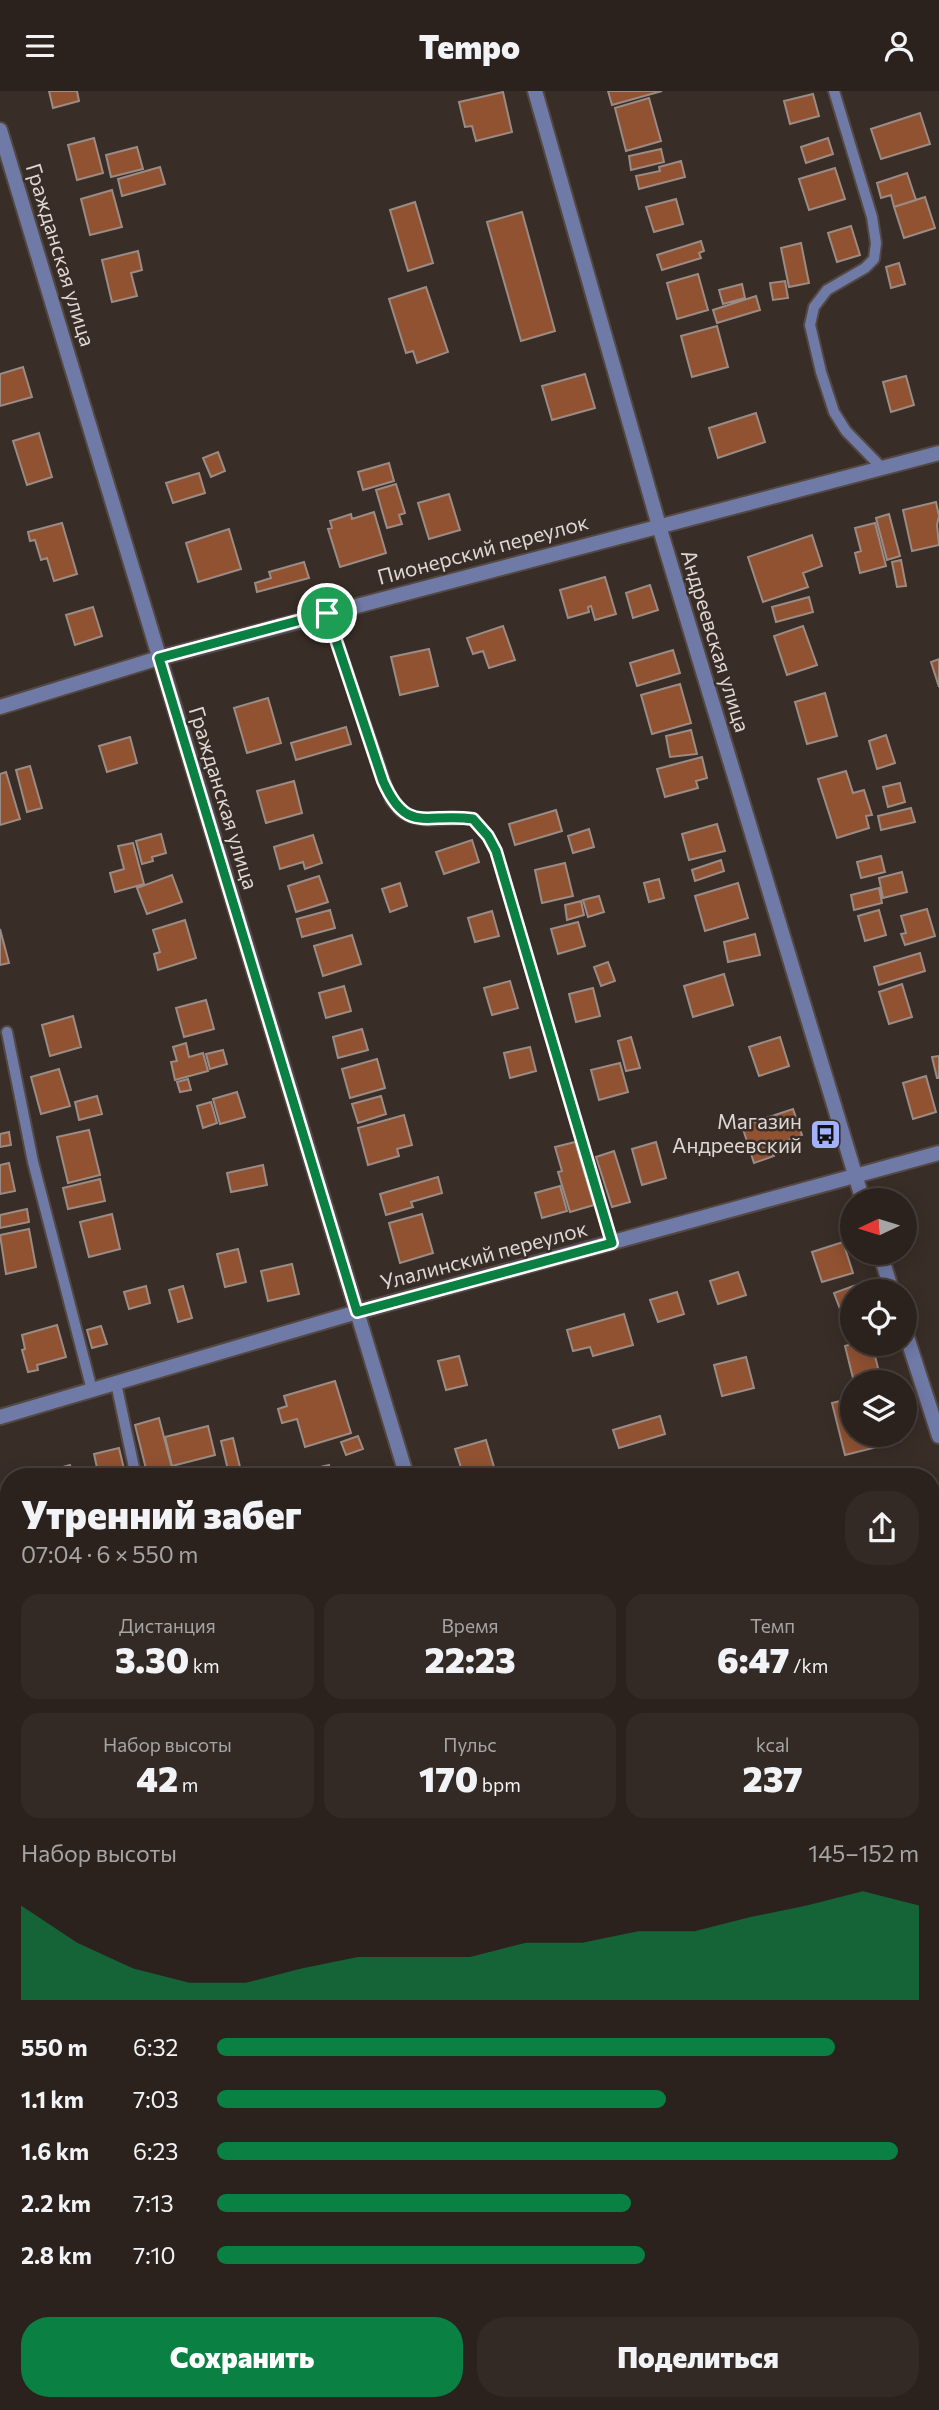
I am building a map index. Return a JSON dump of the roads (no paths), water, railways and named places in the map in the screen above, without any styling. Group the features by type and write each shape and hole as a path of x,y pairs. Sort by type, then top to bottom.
{"street":[{"name":"Андреевская улица","path":"535,91 659,526 859,1188"},
{"name":"Гражданская улица","path":"0,130 404,1468"},
{"name":"Пионерский переулок","path":"0,707 159,658 939,453"},
{"name":"Улалинский переулок","path":"0,1417 357,1312 939,1153"},
{"path":"913,1356 939,1436"}],"lane":[{"path":"834,91 872,217 876,243 874,259 865,268 827,289 814,307 810,325 834,412 846,431 882,468"},
{"path":"327,613 391,800 404,814 431,820 473,819 488,836 496,851 612,1243"},
{"path":"7,1032 33,1162 92,1390"},
{"path":"116,1383 134,1468"}],"place":[{"name":"Магазин Андреевский","path":"825,1134"}]}
